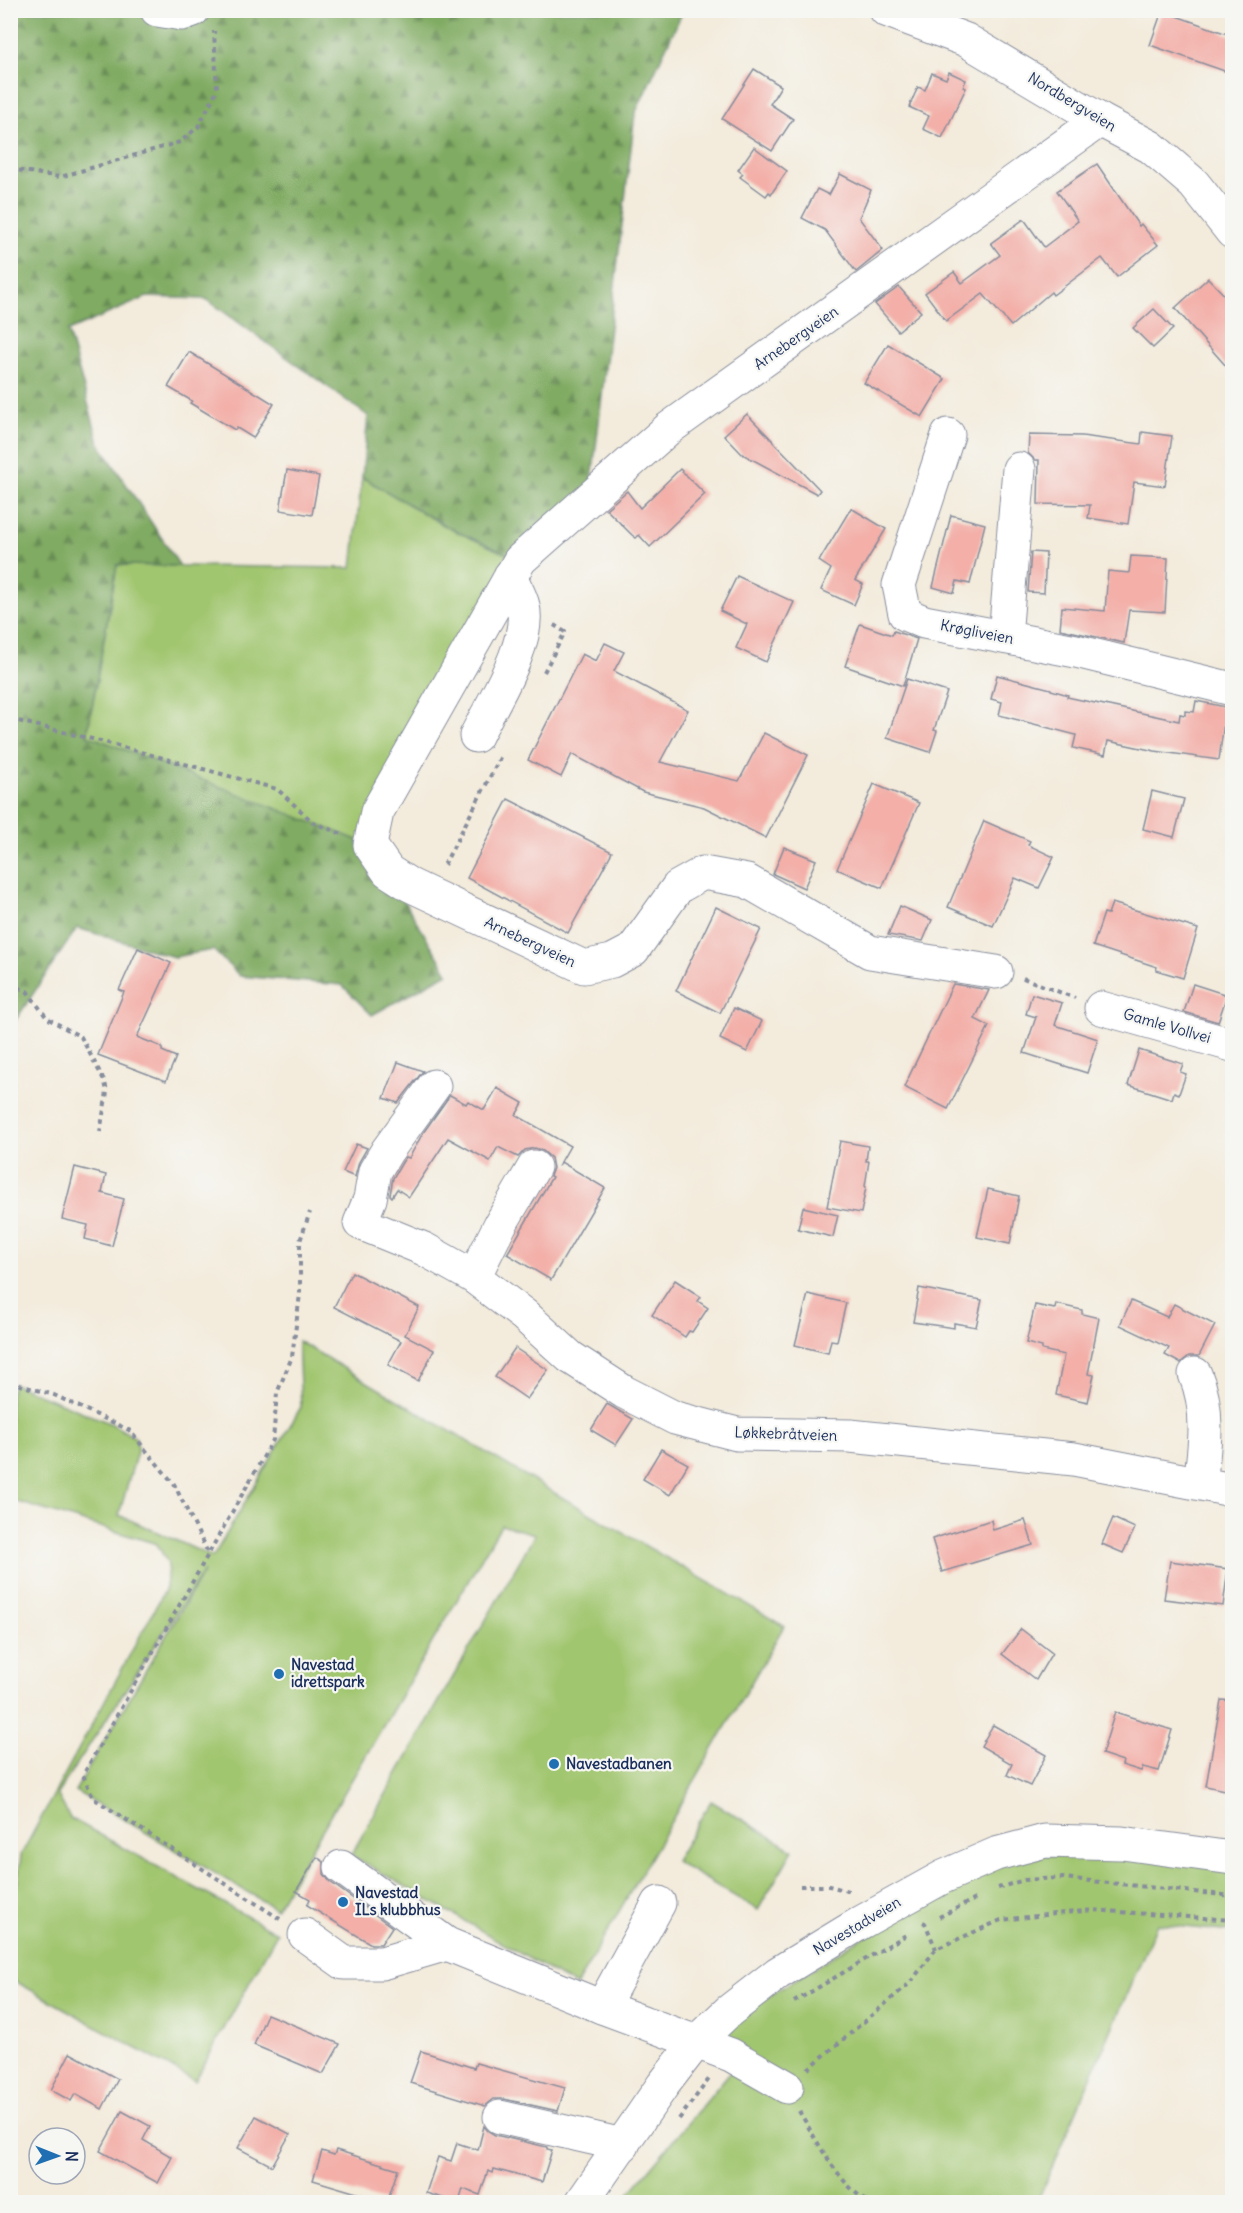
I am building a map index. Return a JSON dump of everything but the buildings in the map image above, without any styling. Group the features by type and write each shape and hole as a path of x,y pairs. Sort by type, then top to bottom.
{"street":[{"path":"157,10 203,18"},
{"name":"Nordbergveien","path":"886,10 966,40 1100,120 1151,147 1194,184 1233,232"},
{"name":"Arnebergveien","path":"996,972 870,952 747,881 703,873 678,887 633,950 612,962 584,967 410,885 388,871 370,845 377,812 520,560 668,429 1100,120"},
{"name":"Krøgliveien","path":"948,435 899,585 905,614 924,622 1076,651 1233,689"},
{"path":"1005,637 1019,469"},
{"path":"476,736 518,652 524,607 510,576"},
{"name":"Gamle Vollvei","path":"1101,1008 1233,1045"},
{"name":"Løkkebråtveien","path":"434,1086 375,1171 360,1223 424,1249 474,1277 524,1315 570,1357 624,1392 675,1418 737,1434 850,1436 1074,1459 1233,1490"},
{"path":"474,1277 500,1225 534,1167"},
{"path":"1195,1374 1201,1388 1205,1419 1205,1443 1200,1483"},
{"name":"Navestadveien","path":"582,2202 697,2041 729,2011 788,1967 944,1877 996,1854 1046,1841 1095,1842 1233,1858"},
{"path":"341,1867 447,1944 602,2007 731,2055 787,2087"},
{"path":"602,2007 659,1903"},
{"path":"305,1935 344,1963 382,1963 447,1944"},
{"path":"500,2117 583,2134 623,2145"}],"path":[{"path":"10,169 60,177 180,142 198,127 217,90 215,33 203,18"},
{"path":"10,719 277,789 314,823 370,845"},
{"path":"996,972 1027,980 1101,1008"},
{"path":"10,984 27,991 48,1018 81,1037 105,1082 107,1092 100,1132"},
{"path":"305,1935 93,1798 83,1775 273,1440 277,1393 292,1357 300,1294 300,1241 310,1212"},
{"path":"10,1382 54,1395 129,1430 174,1484 209,1553"},
{"path":"992,1890 1024,1880 1064,1878 1233,1896"},
{"path":"784,2008 925,1923 983,1895"},
{"path":"869,2202 862,2199 831,2165 787,2087 910,1983 936,1949 1001,1920 1092,1910 1233,1920"},
{"path":"677,2121 731,2055"}],"green space":[{"path":"11,11 683,11 635,114 590,498 520,560 449,528 362,477 368,416 206,299 147,297 68,331 99,443 180,566 117,565 87,735 370,845 448,973 372,1015 342,985 240,976 213,950 174,957 77,928 11,1027"},
{"path":"362,477 449,528 520,560 370,845 87,736 117,565 352,568"},
{"path":"298,1341 784,1626 576,1986 351,1855 535,1534 501,1525 276,1909 75,1791 204,1571 57,1794 70,1818 277,1933 195,2081 11,1979 11,1907 21,1855 166,1588 168,1564 157,1544 11,1500 10,1395 14,1384 112,1424 136,1438 138,1448 119,1515 213,1557 301,1407"},
{"path":"711,1801 793,1850 758,1910 675,1861"},
{"path":"996,1854 1232,1858 1232,1932 1157,1924 1037,2202 622,2202 731,2071 697,2041"}],"place":[{"name":"Navestad idrettspark","path":"279,1674"},
{"name":"Navestadbanen","path":"554,1764"},
{"name":"Navestad ILs klubbhus","path":"343,1902"}]}
